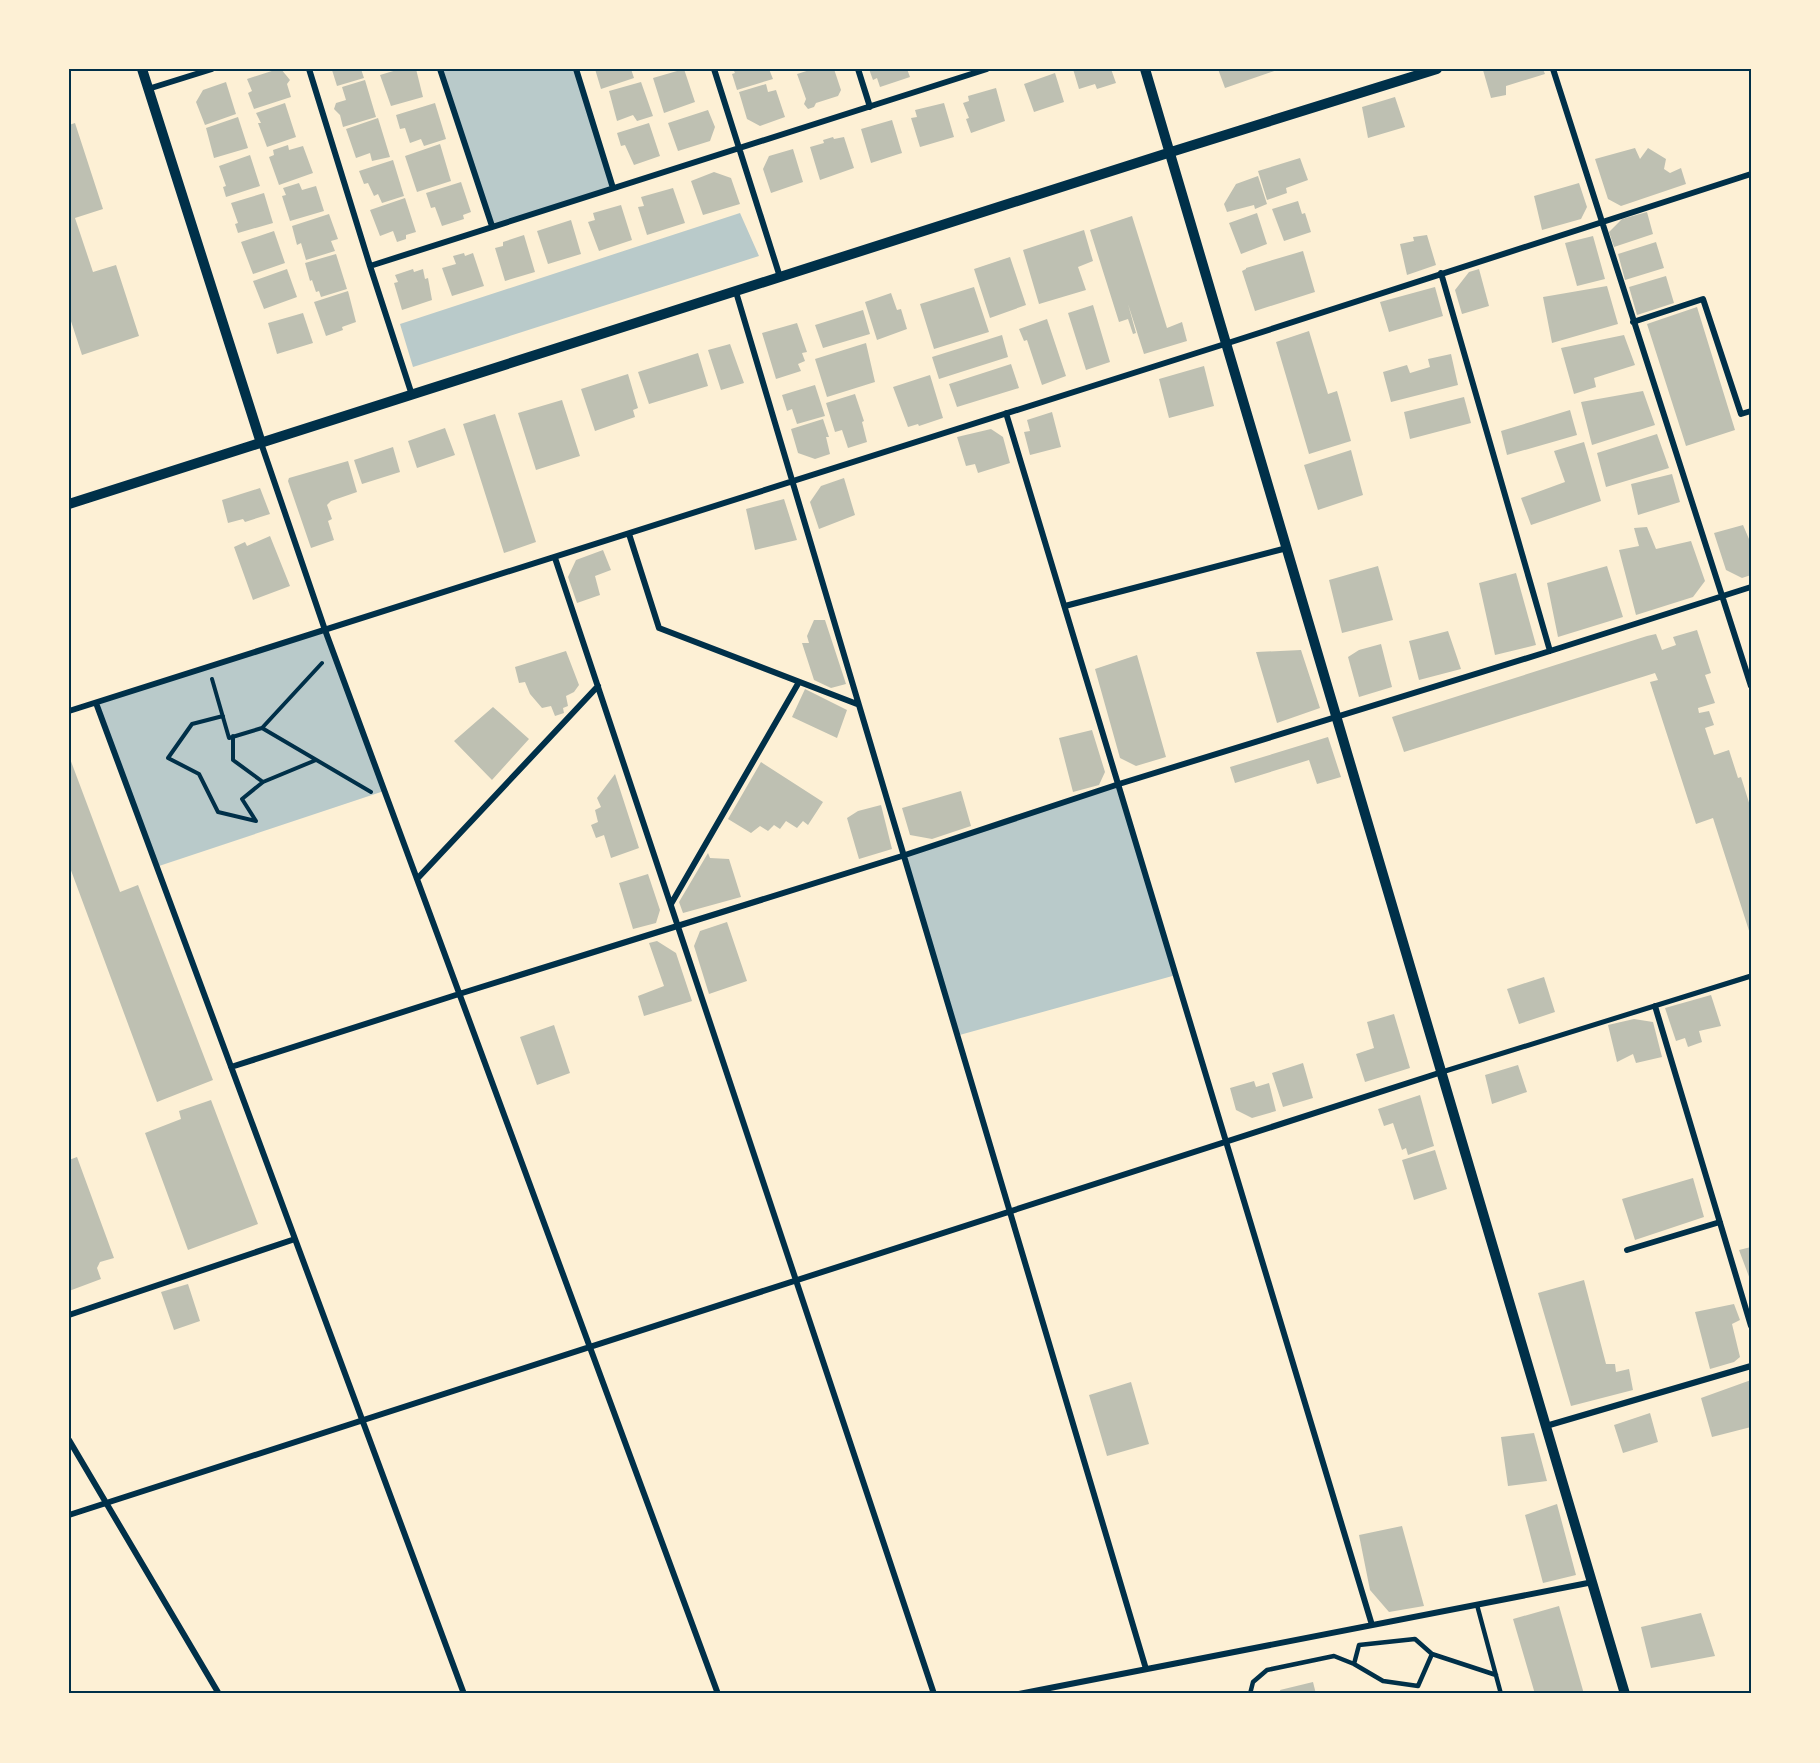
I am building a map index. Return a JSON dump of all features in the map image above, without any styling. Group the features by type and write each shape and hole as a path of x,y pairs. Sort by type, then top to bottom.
{"street":[{"path":"142,69 261,443 325,630 718,1694"},
{"path":"148,89 212,69"},
{"path":"309,69 412,394"},
{"path":"440,69 492,226"},
{"path":"576,69 613,188"},
{"path":"714,69 780,277"},
{"path":"858,69 870,106"},
{"path":"370,266 987,69"},
{"path":"1146,69 1625,1694"},
{"path":"69,504 1437,69"},
{"path":"1553,69 1751,687"},
{"path":"69,711 555,558 1751,174"},
{"path":"1442,273 1550,651"},
{"path":"736,292 1146,1670"},
{"path":"1633,322 1703,299 1741,414 1751,411"},
{"path":"1006,413 1372,1625"},
{"path":"629,534 659,628 857,704"},
{"path":"1065,606 1288,548"},
{"path":"555,558 934,1694"},
{"path":"231,1067 902,856 1119,784 1550,651 1751,586"},
{"path":"671,904 799,682"},
{"path":"417,879 598,686"},
{"path":"96,703 464,1694"},
{"path":"69,1515 1442,1072 1751,976"},
{"path":"1655,1006 1751,1326"},
{"path":"1627,1250 1720,1222"},
{"path":"69,1315 295,1239"},
{"path":"1546,1426 1751,1366"},
{"path":"69,1440 219,1694"},
{"path":"1019,1694 1593,1582"}],"lane":[{"path":"1477,1605 1501,1694"},
{"path":"1354,1664 1359,1645 1415,1639 1432,1654 1496,1675"},
{"path":"1250,1694 1253,1682 1267,1670 1334,1656 1354,1664 1383,1681 1418,1686 1432,1654"}],"path":[{"path":"208,668 229,738 262,728 333,651"},
{"path":"223,716 192,724 168,758 200,774 218,812 256,821 242,799 263,782 316,760"},
{"path":"262,728 374,794"},
{"path":"233,736 233,760 263,782"}],"shaded area":[{"path":"440,69 576,69 613,188 492,226"},
{"path":"740,213 759,256 413,367 400,324"},
{"path":"325,630 384,791 156,867 96,703"},
{"path":"1119,784 1176,975 956,1036 902,856"}],"building":[{"path":"281,69 290,80 287,84 291,97 254,109 248,93 252,91 247,79"},
{"path":"361,69 364,78 337,86 332,70"},
{"path":"400,69 416,69 423,97 391,106 380,75"},
{"path":"595,69 631,69 634,78 601,89"},
{"path":"684,69 695,102 664,113 653,78"},
{"path":"733,69 769,69 773,79 737,90 732,74 735,73"},
{"path":"813,69 834,69 841,90 838,96 816,103 814,107 808,109 804,104 806,99 797,74"},
{"path":"869,69 907,69 910,77 880,87 877,78 873,80"},
{"path":"1073,69 1111,69 1116,83 1097,89 1095,84 1079,89"},
{"path":"1218,69 1280,69 1225,88"},
{"path":"1543,69 1545,74 1506,86 1506,95 1491,98 1483,70"},
{"path":"1055,73 1064,102 1034,112 1024,84"},
{"path":"365,80 376,117 343,127 340,115 334,109 336,103 346,100 342,87"},
{"path":"226,82 236,114 205,125 196,102 203,90"},
{"path":"641,82 653,116 637,121 633,115 617,121 609,91"},
{"path":"766,84 768,92 776,90 785,117 760,126 747,119 739,92"},
{"path":"996,88 1005,121 971,133 966,119 969,118 963,103 969,101 968,96"},
{"path":"1395,97 1405,127 1368,138 1362,107"},
{"path":"285,103 296,137 267,147 256,113"},
{"path":"435,103 446,139 424,146 421,139 410,143 405,128 400,129 396,115"},
{"path":"944,103 954,137 920,147 911,118 917,117 915,110"},
{"path":"708,110 715,127 710,141 678,151 668,123"},
{"path":"238,117 248,148 214,158 206,128"},
{"path":"378,118 390,157 372,161 370,153 356,158 346,129"},
{"path":"892,120 902,153 871,163 861,129"},
{"path":"75,123 103,209 75,218 93,272 116,265 139,336 82,355 69,315 69,125"},
{"path":"649,123 660,156 634,165 625,145 621,146 617,133"},
{"path":"833,137 834,139 844,137 854,168 820,180 810,147 824,143 823,140"},
{"path":"440,144 451,181 417,192 405,156"},
{"path":"288,145 289,150 303,146 313,173 279,185 269,157 274,155 273,150"},
{"path":"1635,148 1640,159 1648,148 1666,159 1664,169 1670,173 1681,168 1686,184 1621,206 1608,199 1595,159"},
{"path":"793,149 803,182 771,193 763,169 769,156"},
{"path":"250,155 260,186 226,197 223,187 226,186 219,166"},
{"path":"1300,158 1308,180 1286,188 1287,193 1267,200 1258,171"},
{"path":"393,160 404,196 382,203 378,194 374,196 368,183 364,184 359,171"},
{"path":"714,172 731,178 740,204 703,215 691,181"},
{"path":"1258,176 1267,204 1255,209 1254,205 1227,212 1224,204 1236,184"},
{"path":"461,182 471,212 463,215 464,219 442,226 435,207 431,208 426,193"},
{"path":"299,183 302,190 316,186 324,211 290,221 282,196 286,195 283,188"},
{"path":"1579,183 1587,207 1581,219 1542,230 1534,196"},
{"path":"673,188 685,223 647,235 638,207 644,206 641,197"},
{"path":"264,193 273,223 238,233 235,224 238,223 231,203"},
{"path":"405,198 416,232 406,235 406,239 397,242 393,231 380,236 370,210"},
{"path":"1298,201 1302,214 1305,213 1311,232 1284,241 1272,209"},
{"path":"621,205 632,240 599,251 588,222 595,220 593,213"},
{"path":"1647,212 1653,234 1614,247 1609,232 1622,219"},
{"path":"1257,213 1267,244 1241,254 1229,223"},
{"path":"329,214 338,239 331,241 335,251 306,260 301,243 297,245 292,226"},
{"path":"1132,216 1167,328 1182,322 1187,341 1144,354 1128,304 1136,333 1133,334 1128,319 1119,322 1090,230"},
{"path":"571,220 581,254 548,264 537,231"},
{"path":"1084,230 1093,261 1078,267 1086,290 1039,304 1023,250"},
{"path":"274,231 285,263 253,274 241,242"},
{"path":"524,235 535,272 505,281 495,248 503,246 503,242"},
{"path":"1427,235 1436,265 1407,275 1400,244 1414,241 1413,237"},
{"path":"1593,236 1605,279 1577,286 1565,243"},
{"path":"1656,242 1664,268 1625,280 1618,254"},
{"path":"1303,251 1315,292 1255,311 1242,271"},
{"path":"464,253 465,256 473,253 484,286 452,296 442,268 456,264 453,256"},
{"path":"336,254 347,289 321,297 319,291 316,292 312,280 310,281 305,263"},
{"path":"1010,257 1026,305 990,318 974,269"},
{"path":"287,269 297,297 264,309 253,281"},
{"path":"413,269 414,272 423,269 425,279 428,278 432,300 402,310 394,283 398,282 395,275"},
{"path":"1479,269 1489,306 1462,314 1455,290 1469,272"},
{"path":"1666,276 1674,303 1637,315 1629,287"},
{"path":"1607,286 1618,324 1552,343 1543,297"},
{"path":"974,287 989,332 934,349 920,304"},
{"path":"1435,287 1443,316 1389,332 1380,302"},
{"path":"348,291 356,322 326,336 314,302"},
{"path":"891,293 897,310 901,309 907,329 877,340 865,302"},
{"path":"1093,305 1110,362 1086,370 1068,313"},
{"path":"1697,307 1735,430 1686,446 1647,324"},
{"path":"863,310 870,334 823,348 815,325"},
{"path":"303,313 313,343 277,354 268,323"},
{"path":"1047,319 1066,376 1042,385 1027,340 1024,341 1019,329"},
{"path":"797,323 807,352 802,353 805,361 798,364 801,371 776,379 762,333"},
{"path":"1309,331 1328,394 1337,391 1351,441 1309,454 1276,342"},
{"path":"1002,335 1008,357 939,379 932,357"},
{"path":"1624,335 1635,365 1594,378 1596,387 1574,394 1561,348"},
{"path":"866,343 875,382 827,397 815,359"},
{"path":"730,344 744,383 721,390 708,350"},
{"path":"698,353 708,386 649,404 638,372"},
{"path":"1451,354 1458,385 1391,402 1383,372 1407,365 1410,373 1430,367 1428,359"},
{"path":"1011,364 1019,388 957,407 949,384"},
{"path":"1204,366 1214,406 1169,418 1159,379"},
{"path":"628,374 638,408 633,410 635,417 595,431 581,389"},
{"path":"930,375 943,418 908,427 893,387"},
{"path":"815,385 825,416 797,424 792,409 787,411 782,395"},
{"path":"1643,391 1655,425 1592,445 1581,402"},
{"path":"855,394 864,421 862,422 867,442 848,448 842,430 835,432 826,403"},
{"path":"1464,397 1471,423 1410,439 1404,412"},
{"path":"562,400 580,456 536,470 518,413"},
{"path":"1570,410 1577,435 1507,455 1501,431"},
{"path":"1052,412 1061,447 1030,455 1024,432 1030,431 1027,420"},
{"path":"495,414 536,542 504,553 463,424"},
{"path":"823,419 829,437 826,437 830,454 815,459 798,453 791,429"},
{"path":"445,428 455,455 417,468 408,441"},
{"path":"991,429 1003,437 1010,463 978,473 975,464 966,466 957,437"},
{"path":"1657,434 1669,468 1606,487 1597,453"},
{"path":"1584,442 1601,501 1531,525 1521,498 1565,482 1554,451"},
{"path":"393,447 400,472 362,484 354,460"},
{"path":"1351,450 1363,495 1318,510 1304,465"},
{"path":"348,461 357,492 331,501 327,505 332,519 328,521 334,540 311,548 288,481 289,478"},
{"path":"1672,474 1680,502 1638,515 1631,484"},
{"path":"844,478 855,515 819,529 810,502 821,486"},
{"path":"260,488 270,514 245,522 243,519 228,523 222,500"},
{"path":"784,499 797,540 755,550 746,509"},
{"path":"1743,525 1749,539 1751,538 1751,575 1742,578 1726,570 1714,533"},
{"path":"1647,527 1656,549 1691,541 1705,581 1693,597 1636,615 1619,550 1639,546 1634,528"},
{"path":"270,536 290,586 253,600 234,547 245,542 247,546"},
{"path":"603,550 611,570 595,576 600,595 577,603 568,577 576,560"},
{"path":"1378,566 1393,620 1342,633 1329,580"},
{"path":"1607,566 1623,617 1558,637 1547,583"},
{"path":"1516,573 1536,645 1495,655 1479,583"},
{"path":"814,620 825,620 846,684 831,688 814,680 802,643 809,643 807,636"},
{"path":"1697,630 1711,673 1705,675 1715,703 1698,708 1699,713 1709,711 1714,725 1705,728 1714,755 1729,750 1738,778 1741,777 1751,809 1751,937 1713,818 1696,824 1650,682 1658,680 1655,673 1404,752 1392,717 1647,636 1656,634 1662,650 1676,645 1673,637"},
{"path":"1448,631 1461,669 1419,680 1409,641"},
{"path":"1381,644 1392,687 1359,697 1348,657 1359,650"},
{"path":"1301,650 1320,708 1277,723 1256,652"},
{"path":"566,651 579,685 574,692 566,696 568,706 563,708 564,713 555,716 551,706 542,708 530,694 525,682 519,683 515,667"},
{"path":"1137,655 1166,757 1136,766 1120,758 1095,669"},
{"path":"805,689 847,710 837,738 792,717"},
{"path":"493,707 529,739 492,780 454,741"},
{"path":"1092,730 1105,772 1099,785 1073,792 1059,738"},
{"path":"1328,737 1341,777 1317,784 1309,760 1235,783 1230,767"},
{"path":"69,756 120,892 138,885 213,1080 157,1102 69,865"},
{"path":"761,762 823,802 808,825 803,821 797,828 786,821 780,829 774,825 768,831 760,826 751,833 728,819"},
{"path":"615,774 639,848 611,858 604,835 596,838 591,825 598,822 595,810 601,807 597,798"},
{"path":"961,791 971,826 932,839 910,835 902,808"},
{"path":"881,805 892,849 859,859 847,818 858,811"},
{"path":"708,853 710,858 729,859 741,897 683,913 679,902"},
{"path":"648,874 660,910 656,923 633,929 619,883"},
{"path":"727,922 747,981 709,994 694,946 700,931"},
{"path":"657,941 676,953 692,1001 644,1016 638,996 664,986 649,943"},
{"path":"1544,977 1555,1012 1519,1024 1507,989"},
{"path":"1711,995 1721,1026 1699,1031 1702,1042 1688,1047 1685,1038 1676,1041 1665,1008"},
{"path":"1394,1014 1410,1068 1365,1082 1356,1054 1374,1048 1367,1022"},
{"path":"1634,1019 1653,1022 1662,1057 1636,1063 1633,1054 1617,1062 1608,1025"},
{"path":"554,1025 570,1073 537,1085 520,1037"},
{"path":"1303,1063 1313,1098 1283,1107 1272,1073"},
{"path":"1518,1065 1527,1092 1492,1104 1485,1075"},
{"path":"1254,1081 1256,1087 1269,1083 1276,1111 1252,1118 1236,1110 1230,1088"},
{"path":"1420,1095 1434,1146 1408,1155 1406,1148 1402,1150 1393,1123 1384,1126 1378,1109"},
{"path":"211,1100 258,1224 188,1250 145,1133 181,1119 179,1111"},
{"path":"1435,1150 1447,1189 1414,1200 1402,1160"},
{"path":"77,1157 114,1258 100,1262 97,1268 101,1279 69,1291 69,1160"},
{"path":"1693,1178 1704,1217 1635,1240 1622,1199"},
{"path":"1751,1247 1751,1282 1739,1250"},
{"path":"1584,1280 1606,1364 1615,1364 1616,1372 1629,1369 1633,1390 1571,1406 1538,1293"},
{"path":"188,1284 200,1321 174,1330 161,1292"},
{"path":"1734,1304 1740,1320 1732,1324 1740,1357 1734,1362 1710,1369 1695,1312"},
{"path":"1751,1380 1751,1427 1712,1437 1701,1398"},
{"path":"1131,1382 1149,1444 1107,1456 1089,1395"},
{"path":"1650,1413 1658,1442 1623,1453 1614,1425"},
{"path":"1534,1433 1547,1481 1508,1486 1501,1437"},
{"path":"1557,1504 1576,1575 1543,1583 1525,1515"},
{"path":"1402,1526 1424,1606 1389,1612 1370,1590 1359,1535"},
{"path":"1559,1606 1584,1694 1535,1694 1513,1619"},
{"path":"1701,1613 1715,1656 1651,1668 1641,1627"},
{"path":"1313,1682 1316,1694 1281,1694 1280,1690"}]}
